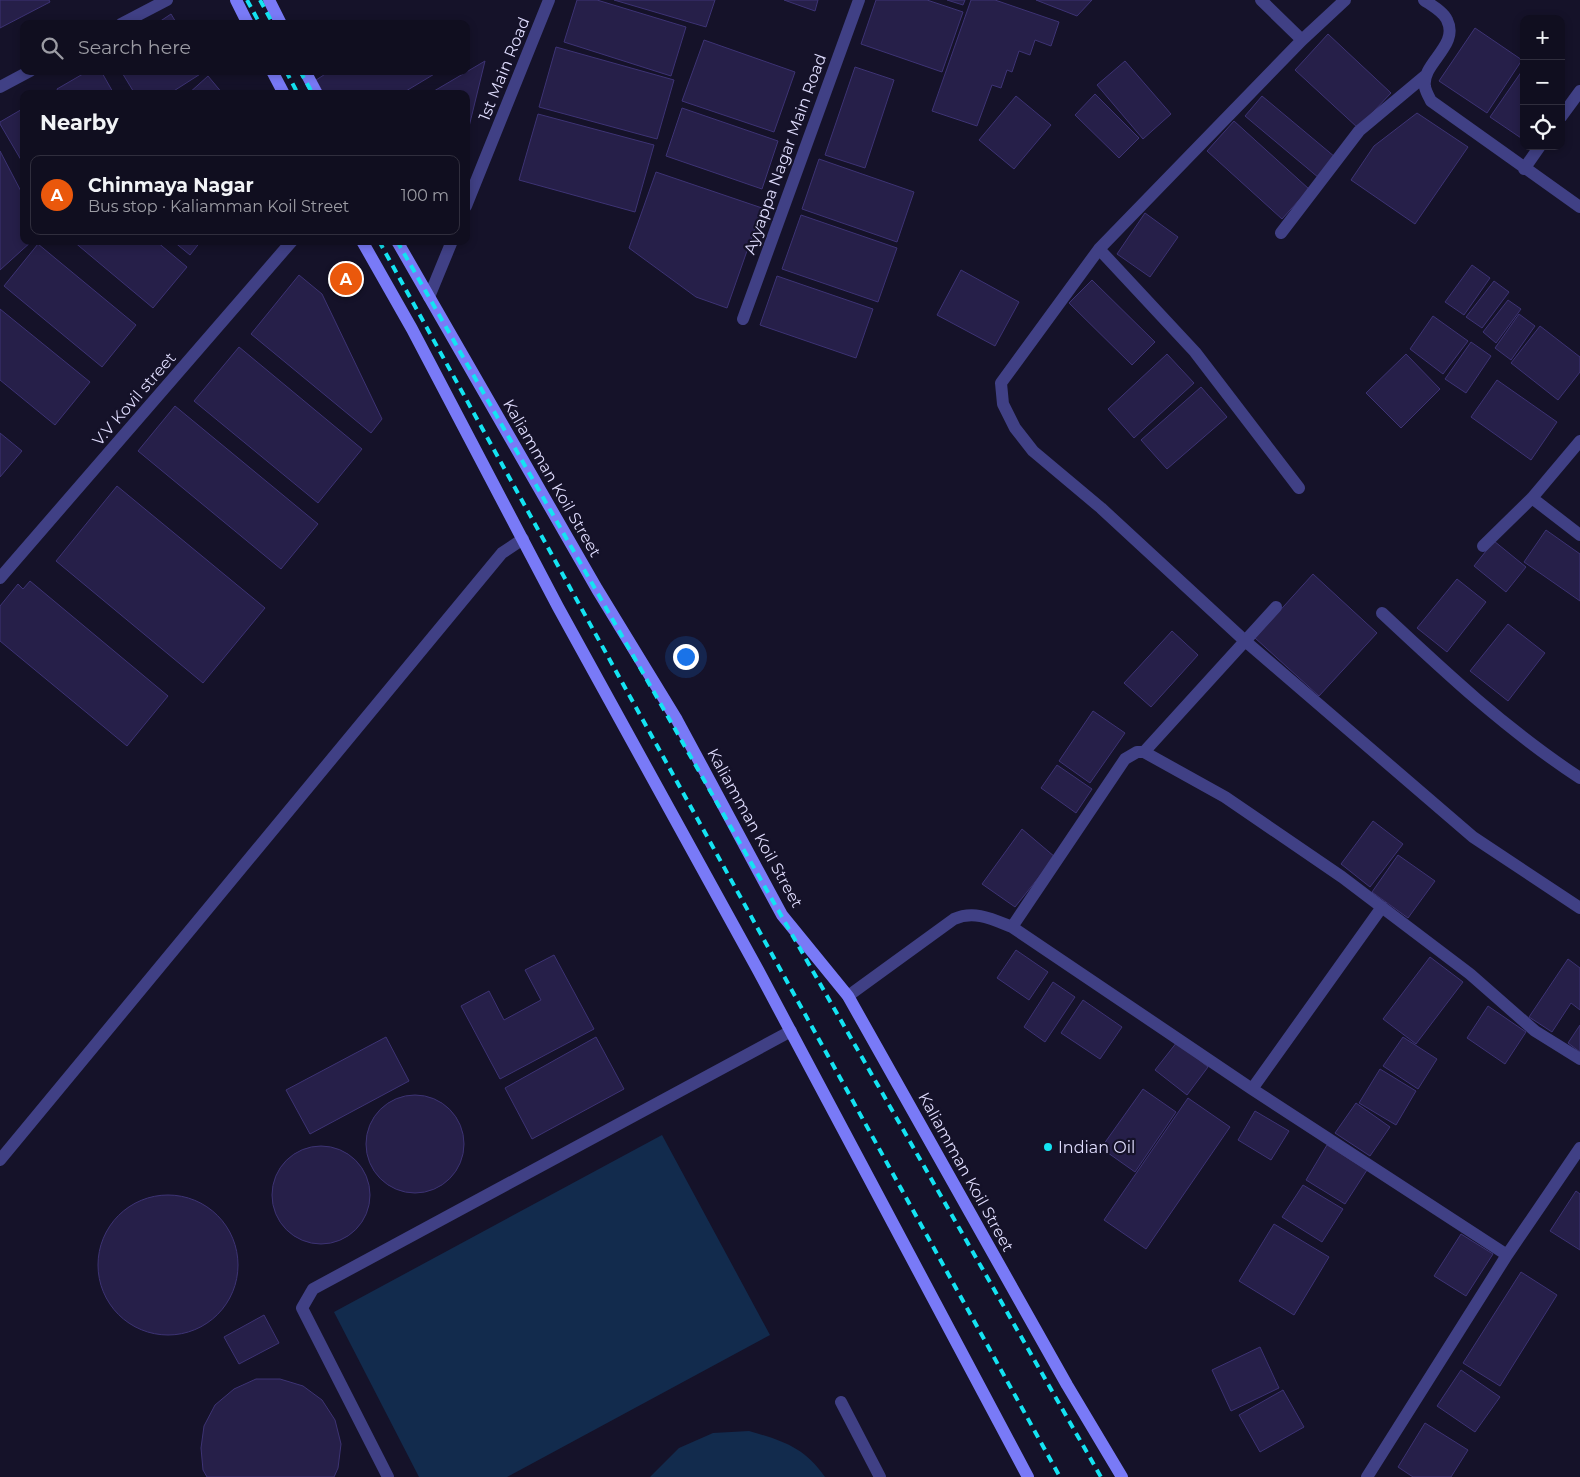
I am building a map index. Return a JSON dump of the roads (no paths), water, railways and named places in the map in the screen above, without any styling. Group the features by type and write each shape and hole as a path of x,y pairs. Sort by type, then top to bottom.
{"main road":[{"path":"236,0 246,20"},
{"path":"269,0 279,20"},
{"path":"274,75 282,90"},
{"path":"308,75 315,90"},
{"path":"364,245 412,329 523,539 791,1031 1028,1477"},
{"name":"Kaliamman Koil Street","path":"399,245 592,580 677,720 782,915 848,996 1067,1385 1122,1477"}],"street":[{"path":"129,20 167,0"},
{"name":"1st Main Road","path":"470,196 549,0"},
{"name":"Ayyappa Nagar Main Road","path":"743,319 858,0"},
{"path":"1261,0 1302,40"},
{"path":"1345,0 1302,40 1099,249 1002,383 1003,404 1015,428 1033,451 1101,508 1244,640 1473,838 1580,908"},
{"path":"1281,233 1360,131 1426,75 1443,49 1448,36 1449,25 1447,19 1424,0"},
{"path":"0,87 22,75"},
{"path":"1426,75 1425,88 1431,101 1580,207"},
{"path":"1565,112 1580,91"},
{"path":"1524,169 1537,150"},
{"name":"V.V Kovil street","path":"0,578 289,245"},
{"path":"429,297 450,245"},
{"path":"1099,249 1195,352 1299,488"},
{"path":"1483,546 1532,498 1580,441"},
{"path":"1532,498 1580,536"},
{"path":"0,1160 502,553 523,539"},
{"path":"1144,752 1276,607"},
{"path":"1382,613 1452,680 1542,753 1580,778"},
{"path":"1012,927 1117,769 1125,759 1136,752 1144,752 1225,797 1382,907 1470,974 1535,1031 1580,1059"},
{"path":"1252,1089 1382,907"},
{"path":"848,996 962,915 975,914 1012,927 1252,1089 1507,1255"},
{"path":"388,1477 302,1308 313,1289 791,1031"},
{"path":"1367,1477 1507,1255 1580,1148"},
{"path":"841,1402 880,1477"}],"water":[{"path":"662,1135 770,1335 507,1477 419,1477 334,1312"},
{"path":"749,1431 792,1446 809,1459 825,1477 650,1477 679,1448 713,1433"}],"railway":[{"path":"247,0 258,20"},
{"path":"260,0 271,20"},
{"path":"288,75 296,90"},
{"path":"302,75 311,90"},
{"path":"381,245 1060,1477"},
{"path":"399,245 1101,1477"}],"place":[{"name":"Chinmaya Nagar","path":"346,279"},
{"name":"Indian Oil","path":"1048,1147"}]}
